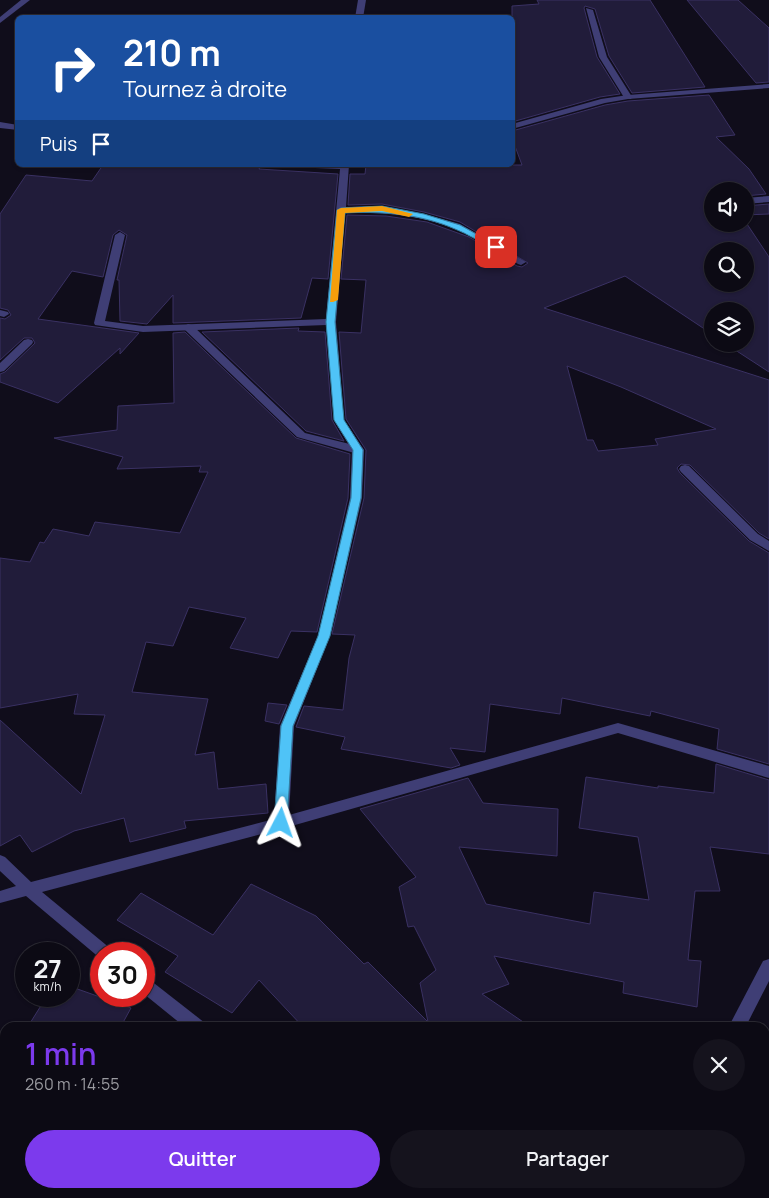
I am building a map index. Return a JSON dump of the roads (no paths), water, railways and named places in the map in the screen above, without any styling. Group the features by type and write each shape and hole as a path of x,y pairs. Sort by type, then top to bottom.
{"street":[{"path":"0,21 26,0"},
{"path":"359,15 362,0"},
{"path":"589,10 603,57 628,97"},
{"path":"515,125 604,101 628,97 769,86"},
{"path":"0,125 15,128"},
{"path":"281,823 287,726 324,636 356,498 358,450 339,420 331,322 344,167"},
{"path":"754,200 769,199"},
{"path":"341,210 382,209 457,226 521,262"},
{"path":"120,235 99,323 143,329 331,322"},
{"path":"188,327 301,435 358,450"},
{"path":"0,368 28,342"},
{"path":"685,469 754,537 769,547"},
{"path":"0,897 281,823 618,728 769,772"},
{"path":"0,860 28,890 91,942"},
{"path":"739,1022 769,966"},
{"path":"155,994 191,1022"}]}
